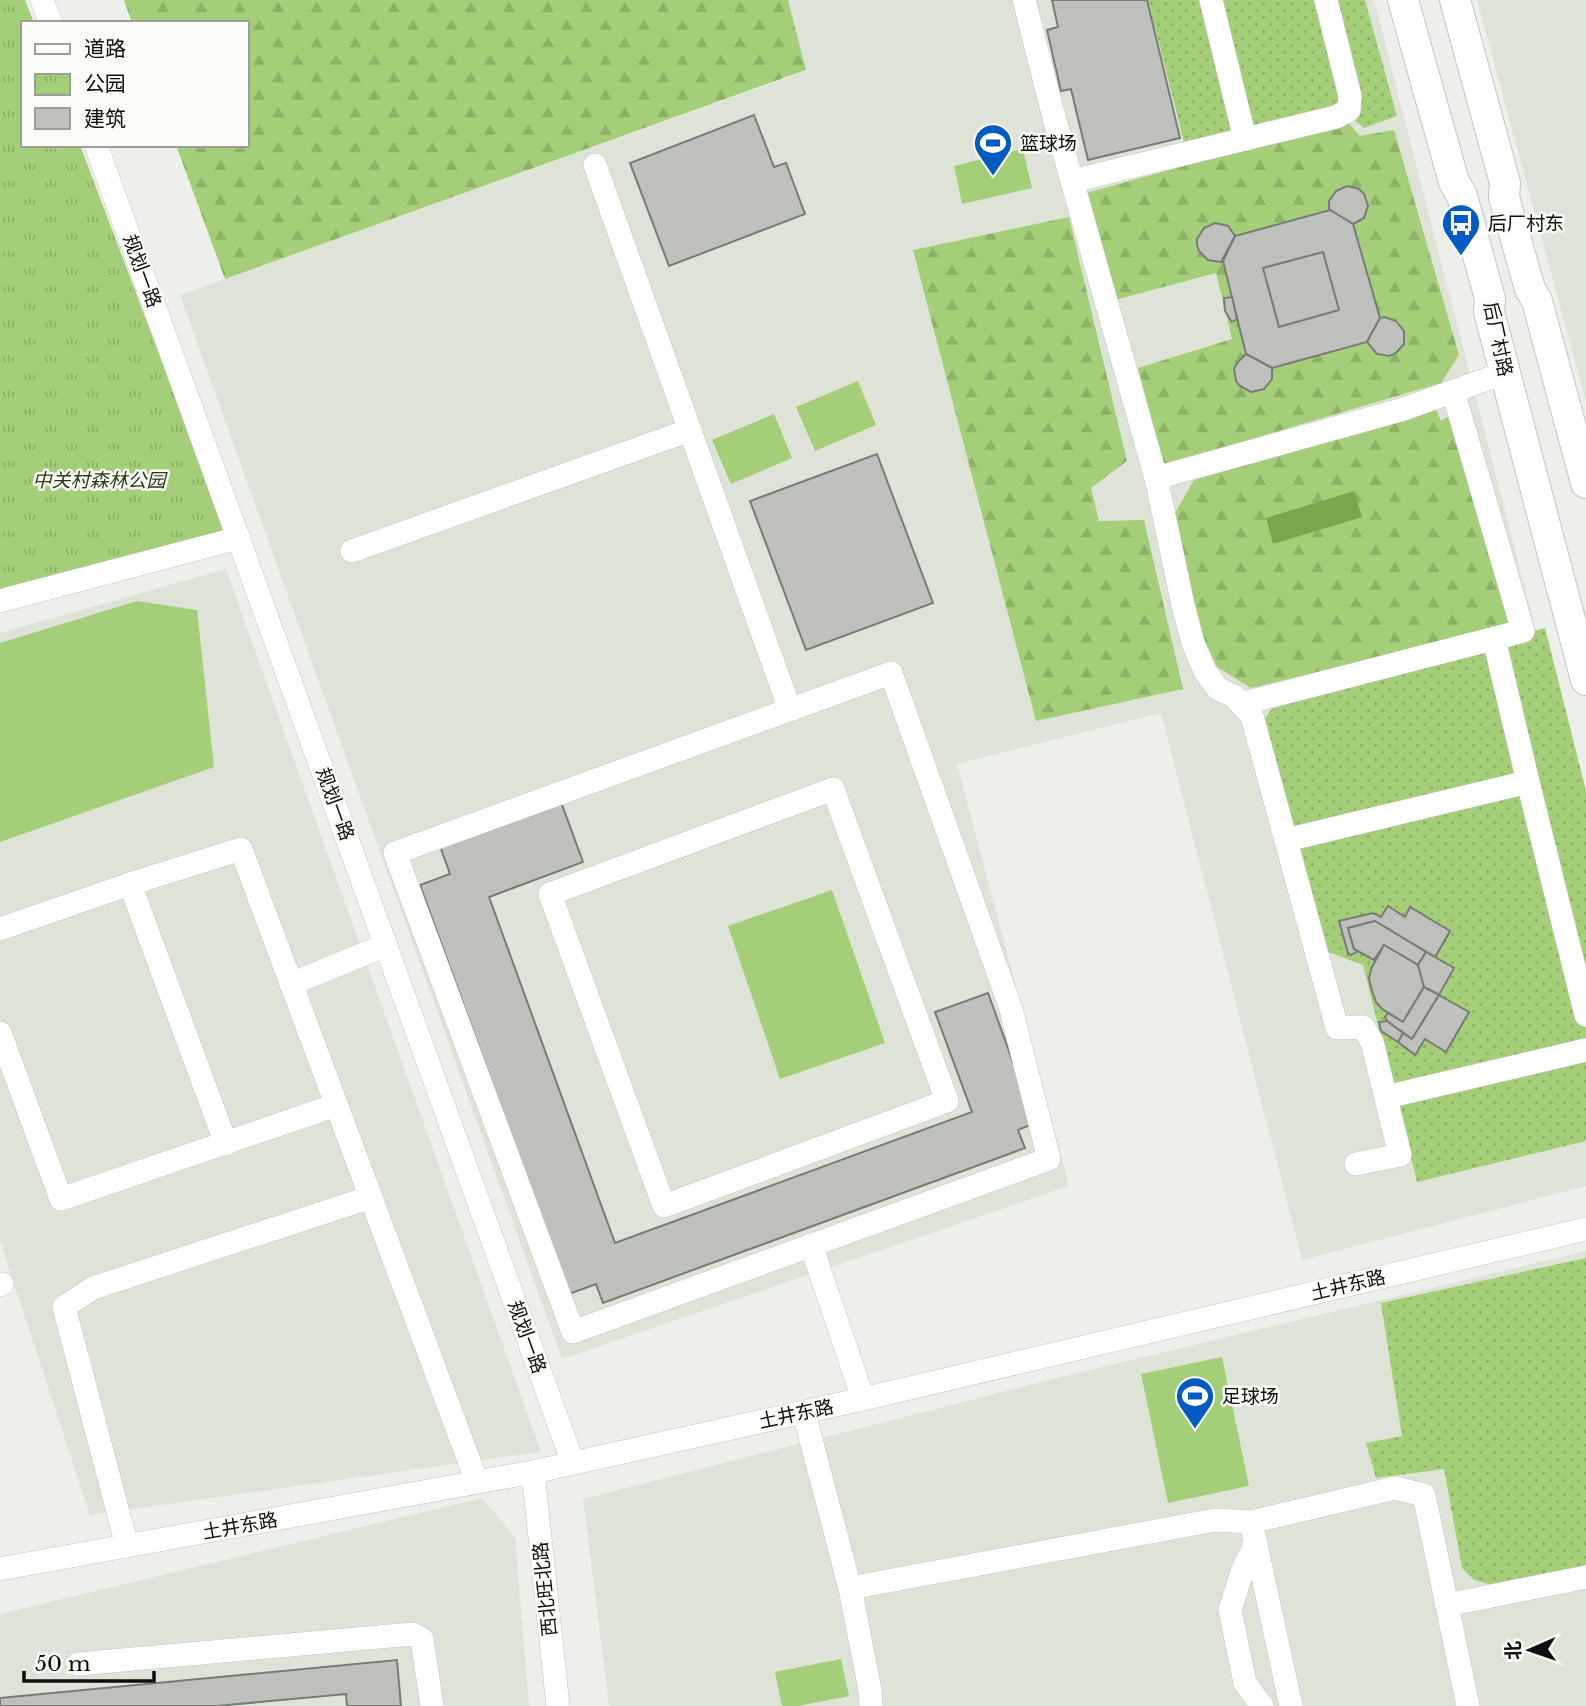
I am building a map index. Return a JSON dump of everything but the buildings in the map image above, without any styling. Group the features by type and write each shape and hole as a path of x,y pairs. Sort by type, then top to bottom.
{"main road":[{"name":"后厂村路","path":"1404,0 1454,182 1462,196 1490,299 1489,312 1504,373 1586,680"},
{"path":"1455,0 1505,183 1504,197 1530,289 1537,301 1586,483"}],"street":[{"path":"42,0 50,21"},
{"path":"1024,0 1156,478 1183,605 1194,643 1205,671 1217,689 1234,696 1252,716 1337,1028 1363,1027 1373,1042 1400,1154 1356,1164"},
{"path":"1211,0 1245,139"},
{"path":"1072,180 1336,117 1349,110 1350,96 1326,0"},
{"name":"规划一路","path":"97,147 573,1464"},
{"path":"595,165 790,710"},
{"path":"1156,478 1404,409 1504,373"},
{"path":"1241,704 1523,631 1453,391"},
{"path":"352,551 690,430"},
{"path":"0,601 239,538"},
{"path":"1494,639 1586,1015"},
{"path":"891,673 1012,1009 1049,1159 811,1245 573,1332 395,853 891,673"},
{"path":"1286,840 1528,782"},
{"path":"833,789 947,1101 664,1206 550,894 833,789"},
{"path":"0,929 241,849 477,1482"},
{"path":"130,884 226,1144"},
{"path":"291,984 386,946"},
{"path":"0,1033 61,1199 336,1105"},
{"path":"1386,1097 1586,1050"},
{"path":"127,1546 64,1307 93,1288 371,1197"},
{"name":"土井东路","path":"0,1569 573,1464 804,1413 1586,1229"},
{"path":"811,1245 863,1399"},
{"path":"804,1413 850,1588 871,1706"},
{"name":"西北旺北路","path":"533,1472 558,1706"},
{"path":"850,1588 1214,1520 1254,1533 1395,1488 1424,1495 1468,1706"},
{"path":"1254,1533 1230,1610 1245,1683 1262,1706"},
{"path":"1254,1533 1291,1706"},
{"path":"1447,1605 1586,1577"},
{"path":"78,1664 412,1634 422,1639 432,1706"}],"shaded area":[{"path":"788,0 1374,0 1586,826 1586,1186 1302,1260 1161,713 957,764 1069,1186 562,1359 180,295 806,71"},
{"path":"1477,0 1586,0 1586,402"},
{"path":"1354,491 1362,517 1273,544 1266,518"},
{"path":"226,569 541,1452 90,1515 0,1241 0,633"},
{"path":"1586,1251 1586,1706 609,1706 583,1499 1069,1375"},
{"path":"482,1498 515,1537 529,1706 0,1706 0,1614"}],"green space":[{"name":"中关村森林公园","path":"0,0 25,0 33,21 21,21 21,147 81,147 232,547 0,612"},
{"path":"124,0 788,0 806,70 225,279 177,147 248,147 248,21 131,21"},
{"path":"1148,0 1365,0 1397,116 1364,128 1340,108 1185,146"},
{"path":"1347,121 1360,136 1394,130 1459,355 1441,383 1164,465 1138,368 1232,339 1216,273 1115,300 1086,193"},
{"name":"篮球场","path":"1023,149 1032,188 962,204 954,166"},
{"path":"1069,217 1127,461 1091,488 1099,521 1144,520 1183,689 1036,721 913,250"},
{"path":"858,381 876,425 815,451 796,407"},
{"path":"1435,407 1441,421 1453,414 1515,624 1251,688 1217,667 1196,622 1177,540 1175,513 1195,478"},
{"path":"774,414 792,458 731,484 712,440"},
{"path":"137,601 197,610 214,767 0,842 0,643"},
{"path":"1545,628 1586,791 1586,1141 1417,1182 1363,965 1320,949 1262,722 1278,701"},
{"path":"832,890 885,1043 780,1079 728,926"},
{"path":"1586,1258 1586,1566 1493,1585 1474,1580 1462,1568 1444,1469 1376,1478 1366,1443 1402,1436 1381,1303"},
{"name":"足球场","path":"1222,1357 1249,1486 1168,1503 1141,1374"},
{"path":"841,1659 849,1696 798,1706 782,1706 775,1672"}],"place":[{"name":"篮球场","path":"993,177"},
{"name":"后厂村东","path":"1461,257"},
{"name":"足球场","path":"1195,1430"}]}
